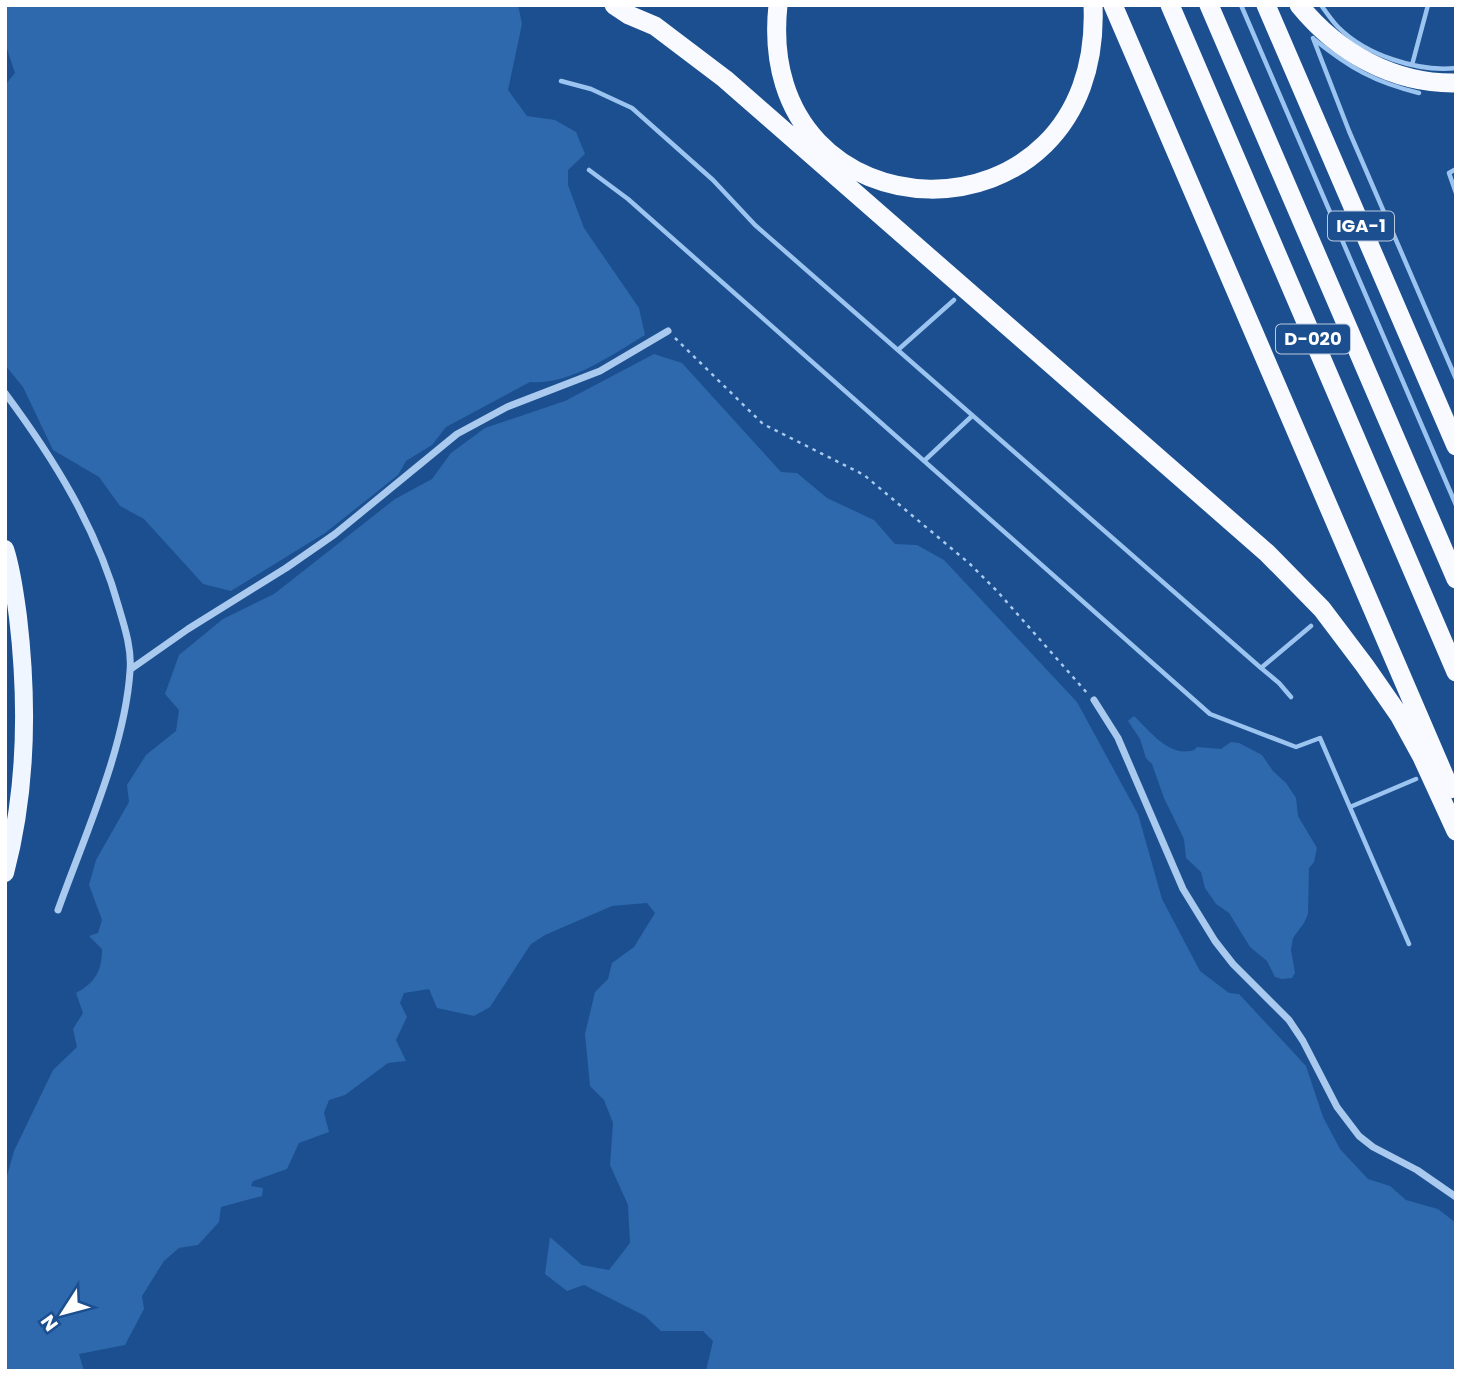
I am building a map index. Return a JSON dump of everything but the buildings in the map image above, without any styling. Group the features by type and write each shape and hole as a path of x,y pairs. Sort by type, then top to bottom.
{"highway":[{"path":"614,5 655,26 725,79 1267,554 1322,609 1386,695 1422,758 1456,831"},
{"path":"778,5 776,37 779,64 795,110 813,135 842,162 883,183 939,191 962,188 995,178 1014,169 1044,145 1066,118 1083,83 1093,40 1093,5"},
{"path":"1113,5 1456,802"},
{"name":"D-020","path":"1170,5 1456,672"},
{"name":"D-020","path":"1209,5 1456,579"},
{"name":"IGA-1","path":"1266,5 1456,446"},
{"path":"1300,5 1339,44 1373,65 1414,79 1456,83"}],"main road":[{"path":"5,549 23,661 24,723 16,833 5,873"}],"street":[{"path":"131,669 335,534 457,434 507,407 600,371 668,331"},
{"path":"5,393 58,469 97,544 126,631 131,669 114,753 58,910"},
{"path":"1094,700 1118,738 1183,889 1215,942 1289,1020 1303,1041 1337,1107 1359,1136 1456,1197"}],"path":[{"path":"668,331 763,424 864,475 970,564 1094,700"}],"shaded area":[{"path":"5,5 518,5 522,24 508,90 527,116 555,120 576,132 585,154 568,170 568,185 584,228 639,308 645,335 575,374 545,382 530,382 446,427 432,445 406,461 398,475 325,533 231,591 203,584 144,519 120,506 99,477 53,450 23,387 5,365 5,85 15,73 5,43"},
{"path":"654,354 682,363 781,472 797,473 827,498 874,520 895,544 917,545 944,560 1077,702 1138,814 1162,899 1200,971 1229,993 1239,994 1306,1066 1323,1117 1340,1149 1368,1179 1390,1186 1406,1200 1438,1209 1456,1223 1456,1371 706,1371 713,1341 703,1331 661,1331 645,1316 584,1285 567,1291 545,1274 550,1237 582,1265 609,1270 630,1243 628,1205 610,1165 613,1123 604,1100 590,1086 585,1034 595,992 608,979 612,963 634,947 655,913 647,903 612,906 545,935 531,944 490,1007 474,1016 437,1008 429,989 404,993 400,1003 407,1017 396,1040 406,1061 388,1063 345,1095 329,1100 324,1113 329,1132 299,1143 287,1169 253,1181 251,1186 263,1188 262,1196 221,1207 219,1222 198,1245 179,1248 164,1261 142,1296 144,1309 125,1345 79,1354 84,1371 5,1371 5,1183 14,1151 53,1070 77,1047 73,1029 83,1013 76,993 96,976 102,957 102,949 89,936 98,933 102,920 89,885 96,860 129,802 127,785 146,755 176,731 179,710 165,694 179,655 223,619 274,594 395,499 432,479 451,453 485,428 565,401"},
{"path":"1134,716 1161,742 1176,750 1194,750 1197,747 1221,749 1231,742 1239,743 1262,755 1296,798 1298,816 1317,848 1314,862 1309,868 1308,914 1293,938 1291,950 1295,973 1292,978 1275,977 1267,961 1250,947 1229,913 1216,904 1205,888 1201,872 1186,858 1184,839 1164,798 1152,764 1146,758 1140,739 1128,721"}],"waterway":[{"path":"1241,5 1456,505"},
{"path":"1321,5 1336,25 1363,46 1377,53 1409,64 1441,69 1456,68"},
{"path":"1412,65 1428,5"},
{"path":"1313,38 1349,131 1456,379"},
{"path":"1315,40 1363,73 1419,93"},
{"path":"561,81 591,89 632,108 713,180 755,225 1261,668"},
{"path":"1456,169 1449,173 1456,193"},
{"path":"589,170 628,199 1210,714 1296,747 1320,738 1409,944"},
{"path":"899,349 954,300"},
{"path":"924,461 972,416"},
{"path":"1291,697 1261,668 1311,626"},
{"path":"1350,807 1416,779"}]}
